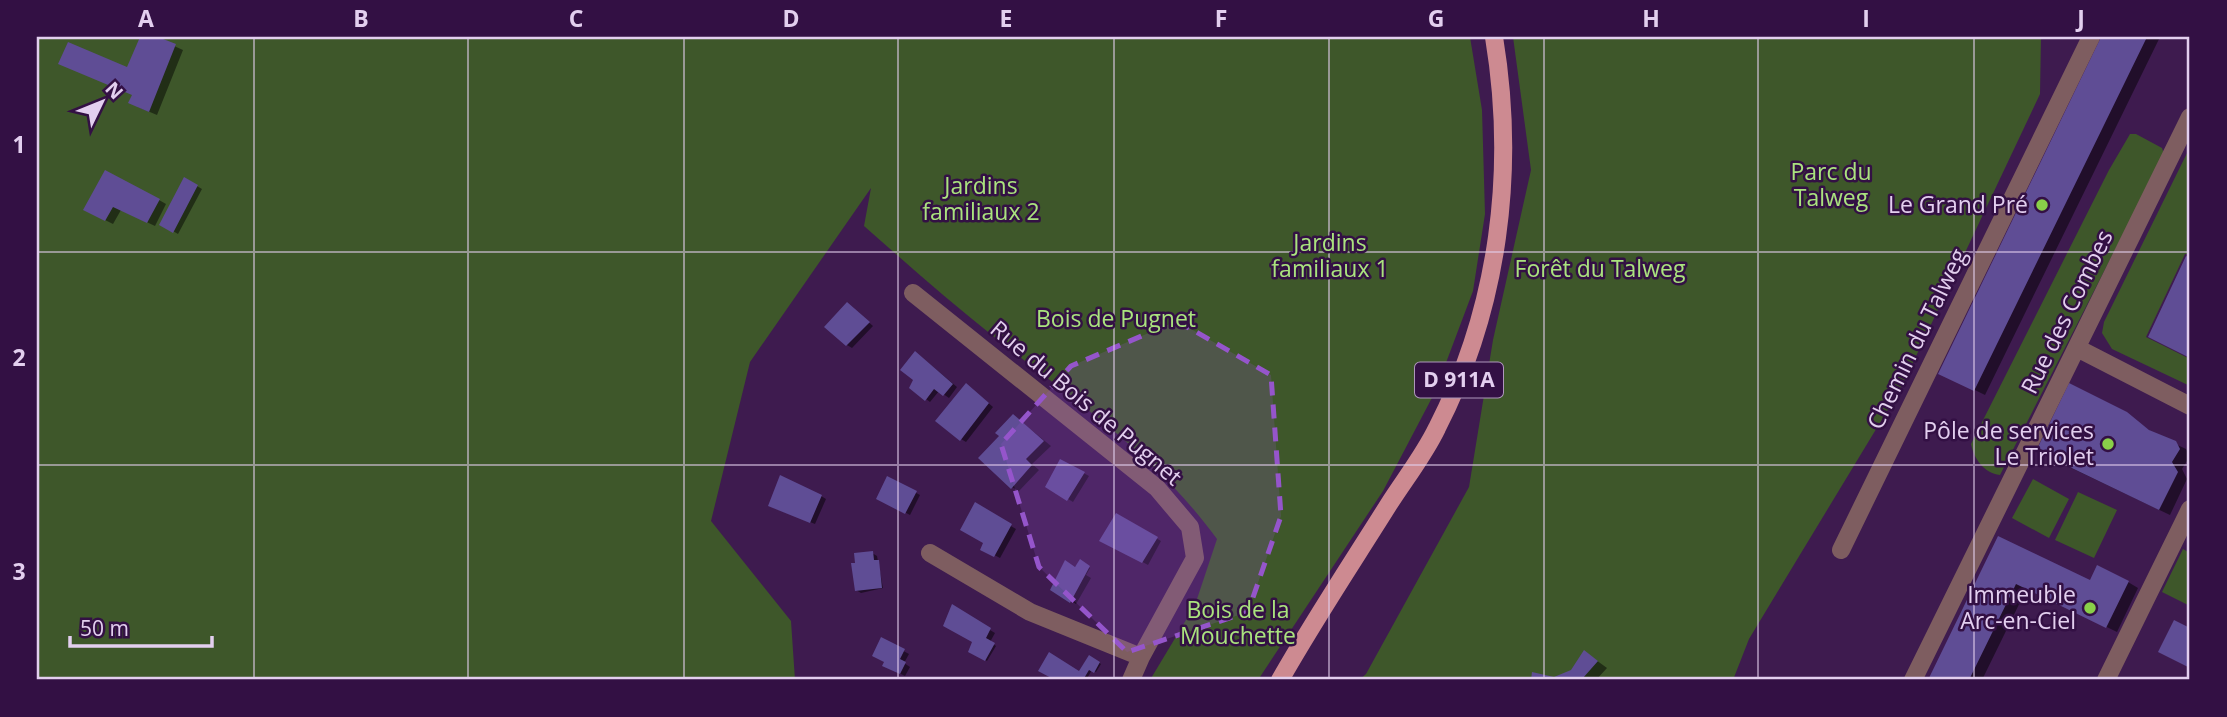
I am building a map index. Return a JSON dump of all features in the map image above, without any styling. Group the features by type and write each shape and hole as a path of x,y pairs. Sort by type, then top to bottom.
{"main road":[{"name":"D 911A","path":"1280,680 1436,430 1464,369 1488,286 1500,230 1504,151 1500,77 1494,37"}],"street":[{"name":"Chemin du Talweg","path":"1841,550 2091,37"},
{"name":"Rue des Combes","path":"1913,680 2190,117"},
{"name":"Rue du Bois de Pugnet","path":"913,293 1157,488 1190,527 1195,558 1140,657 1131,680"},
{"path":"2077,348 2190,406"},
{"path":"2106,680 2190,509"},
{"path":"930,553 1030,612 1140,657"}],"highlighted area":[{"path":"1177,321 1271,375 1281,516 1248,612 1127,652 1039,567 1001,444 1071,366"}],"green space":[{"path":"37,37 1470,37 1482,110 1485,214 1473,291 1435,392 1383,491 1258,680 1150,680 1195,605 1217,539 1193,508 1140,454 960,309 864,226 871,188 750,362 711,521 791,621 795,680 37,680"},
{"name":"Parc du Talweg","path":"1513,37 2041,37 2040,94 1901,388 1749,639 1733,680 1359,680 1366,674 1469,487 1493,340 1531,170"},
{"path":"2130,134 2136,134 2162,148 2164,154 2000,475 1994,474 1981,464 1971,444 2109,170"},
{"path":"2190,147 2190,254 2185,254 2146,337 2190,359 2190,386 2112,349 2102,333 2104,322"},
{"path":"2033,479 2069,499 2049,538 2012,518"},
{"path":"2078,492 2117,510 2094,558 2055,540"},
{"path":"2183,549 2190,553 2190,606 2162,592"}],"building":[{"path":"140,37 158,37 176,44 149,112 128,103 132,95 58,64 68,42 127,67"},
{"name":"Le Grand Pré","path":"2101,37 2147,37 1974,391 1938,374"},
{"path":"105,170 160,199 147,223 113,207 105,221 83,210"},
{"path":"184,177 198,185 173,233 159,225"},
{"path":"2186,256 2190,258 2190,358 2148,337"},
{"path":"847,302 870,322 846,346 824,327"},
{"path":"915,351 953,384 943,396 934,389 925,401 909,388 913,380 900,370"},
{"path":"966,383 989,403 960,441 935,421"},
{"name":"Pôle de services Le Triolet","path":"2069,383 2127,412 2149,430 2176,441 2180,449 2172,462 2178,472 2159,510 2053,459 2038,447"},
{"path":"1013,414 1044,441 1026,459 1032,465 1011,489 978,458 999,436 995,433"},
{"path":"1060,459 1085,472 1067,501 1045,487"},
{"path":"780,475 822,495 810,523 768,506"},
{"path":"887,476 917,491 905,514 876,499"},
{"path":"975,502 1012,524 994,557 980,550 983,543 960,530"},
{"path":"1116,513 1158,537 1142,563 1099,541"},
{"name":"Immeuble Arc-en-Ciel","path":"1998,536 2090,580 2097,565 2129,581 2106,628 2016,584 1969,680 1928,680"},
{"path":"873,551 874,560 879,560 882,588 855,591 851,563 855,563 854,553"},
{"path":"1080,559 1090,566 1070,603 1050,590 1065,560 1075,567"},
{"path":"952,604 991,628 986,638 995,643 985,661 968,652 972,642 943,626"},
{"path":"2174,620 2190,628 2190,668 2158,652"},
{"path":"881,637 905,649 900,659 906,662 900,674 882,666 884,662 872,656"},
{"path":"1584,650 1598,661 1583,678 1585,680 1531,680 1532,672 1554,677 1571,670"},
{"path":"1049,652 1079,671 1089,655 1100,662 1094,673 1089,670 1083,680 1055,680 1038,671"}],"place":[{"name":"Le Grand Pré","path":"2042,205"},
{"name":"Pôle de services Le Triolet","path":"2108,444"},
{"name":"Immeuble Arc-en-Ciel","path":"2090,608"}],"park label":[{"name":"Jardins familiaux 2","path":"981,199"},
{"name":"Jardins familiaux 1","path":"1330,256"},
{"name":"Forêt du Talweg","path":"1600,269"},
{"name":"Bois de Pugnet","path":"1116,319"},
{"name":"Bois de la Mouchette","path":"1238,623"}]}
